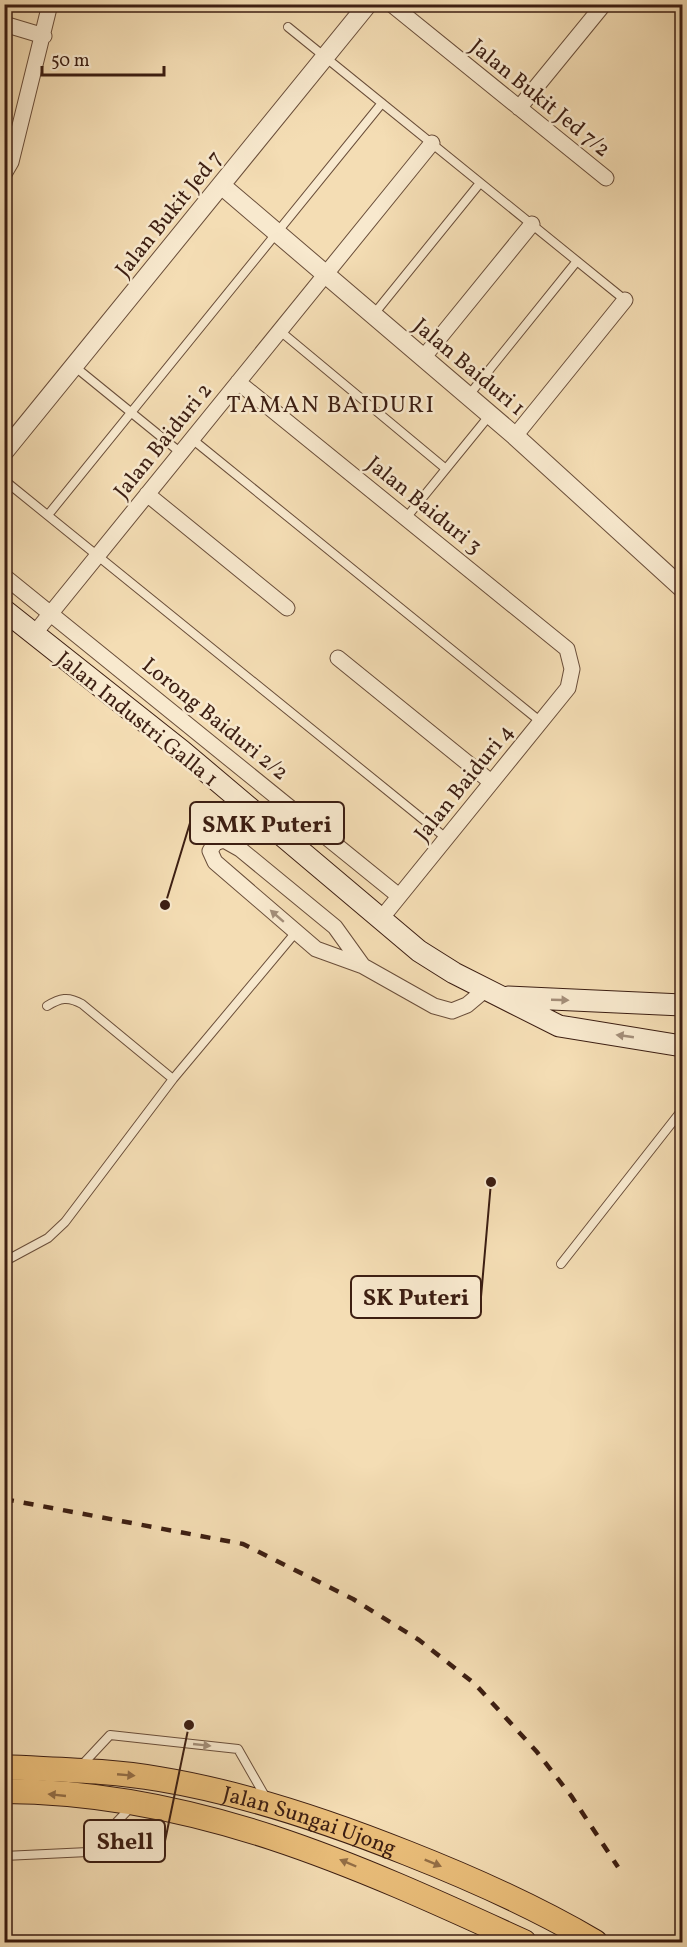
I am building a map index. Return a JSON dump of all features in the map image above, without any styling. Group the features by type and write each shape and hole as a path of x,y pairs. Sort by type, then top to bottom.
{"highway":[{"name":"Jalan Sungai Ujong","path":"4,1767 157,1778 221,1791 356,1833 499,1890 595,1942"},
{"name":"Jalan Sungai Ujong","path":"4,1791 30,1791 173,1808 251,1829 340,1860 524,1942"}],"main road":[{"name":"Jalan Industri Galla 1","path":"4,610 182,751 419,951 559,1026 682,1046"},
{"path":"494,993 682,1005"}],"street":[{"path":"4,174 11,162 44,36 50,4"},
{"name":"Jalan Bukit Jed 7","path":"4,452 368,4"},
{"name":"Jalan Bukit Jed 7/2","path":"391,4 606,178"},
{"path":"519,108 604,4"},
{"path":"4,24 44,36"},
{"name":"Jalan Baiduri 2","path":"34,634 432,143"},
{"name":"Jalan Baiduri 1","path":"221,185 490,414 682,588"},
{"path":"423,358 532,224"},
{"path":"515,436 625,300"},
{"name":"Jalan Baiduri 3","path":"238,382 567,649 572,669"},
{"path":"147,494 286,608"},
{"name":"Lorong Baiduri 2/2","path":"4,576 399,896"},
{"path":"338,658 491,782"},
{"name":"Jalan Baiduri 4","path":"380,920 568,688 572,669"},
{"path":"363,966 335,927 240,849 224,840 215,843 210,851 215,862 316,949 363,966 425,1001 452,1011 494,993"}],"lane":[{"path":"288,27 625,300"},
{"path":"48,515 382,103"},
{"path":"373,315 480,183"},
{"path":"468,396 577,261"},
{"path":"280,331 446,470"},
{"path":"74,366 181,453"},
{"path":"406,518 490,414"},
{"path":"192,439 541,722"},
{"path":"4,480 446,838"},
{"path":"9,1259 48,1238 65,1222 173,1079 296,932"},
{"path":"47,1006 58,1000 70,998 82,1004 173,1079"},
{"path":"561,1264 682,1110"},
{"path":"76,1772 110,1735 238,1749 270,1806"},
{"path":"4,1856 88,1852 135,1803"}],"railway":[{"path":"4,1499 243,1544 353,1599 419,1640 475,1684 537,1752 572,1797 618,1867"}],"place":[{"name":"SMK Puteri","path":"165,905"},
{"name":"SK Puteri","path":"491,1182"},
{"name":"Shell","path":"189,1725"}],"district":[{"name":"TAMAN BAIDURI","path":"331,404"}]}
